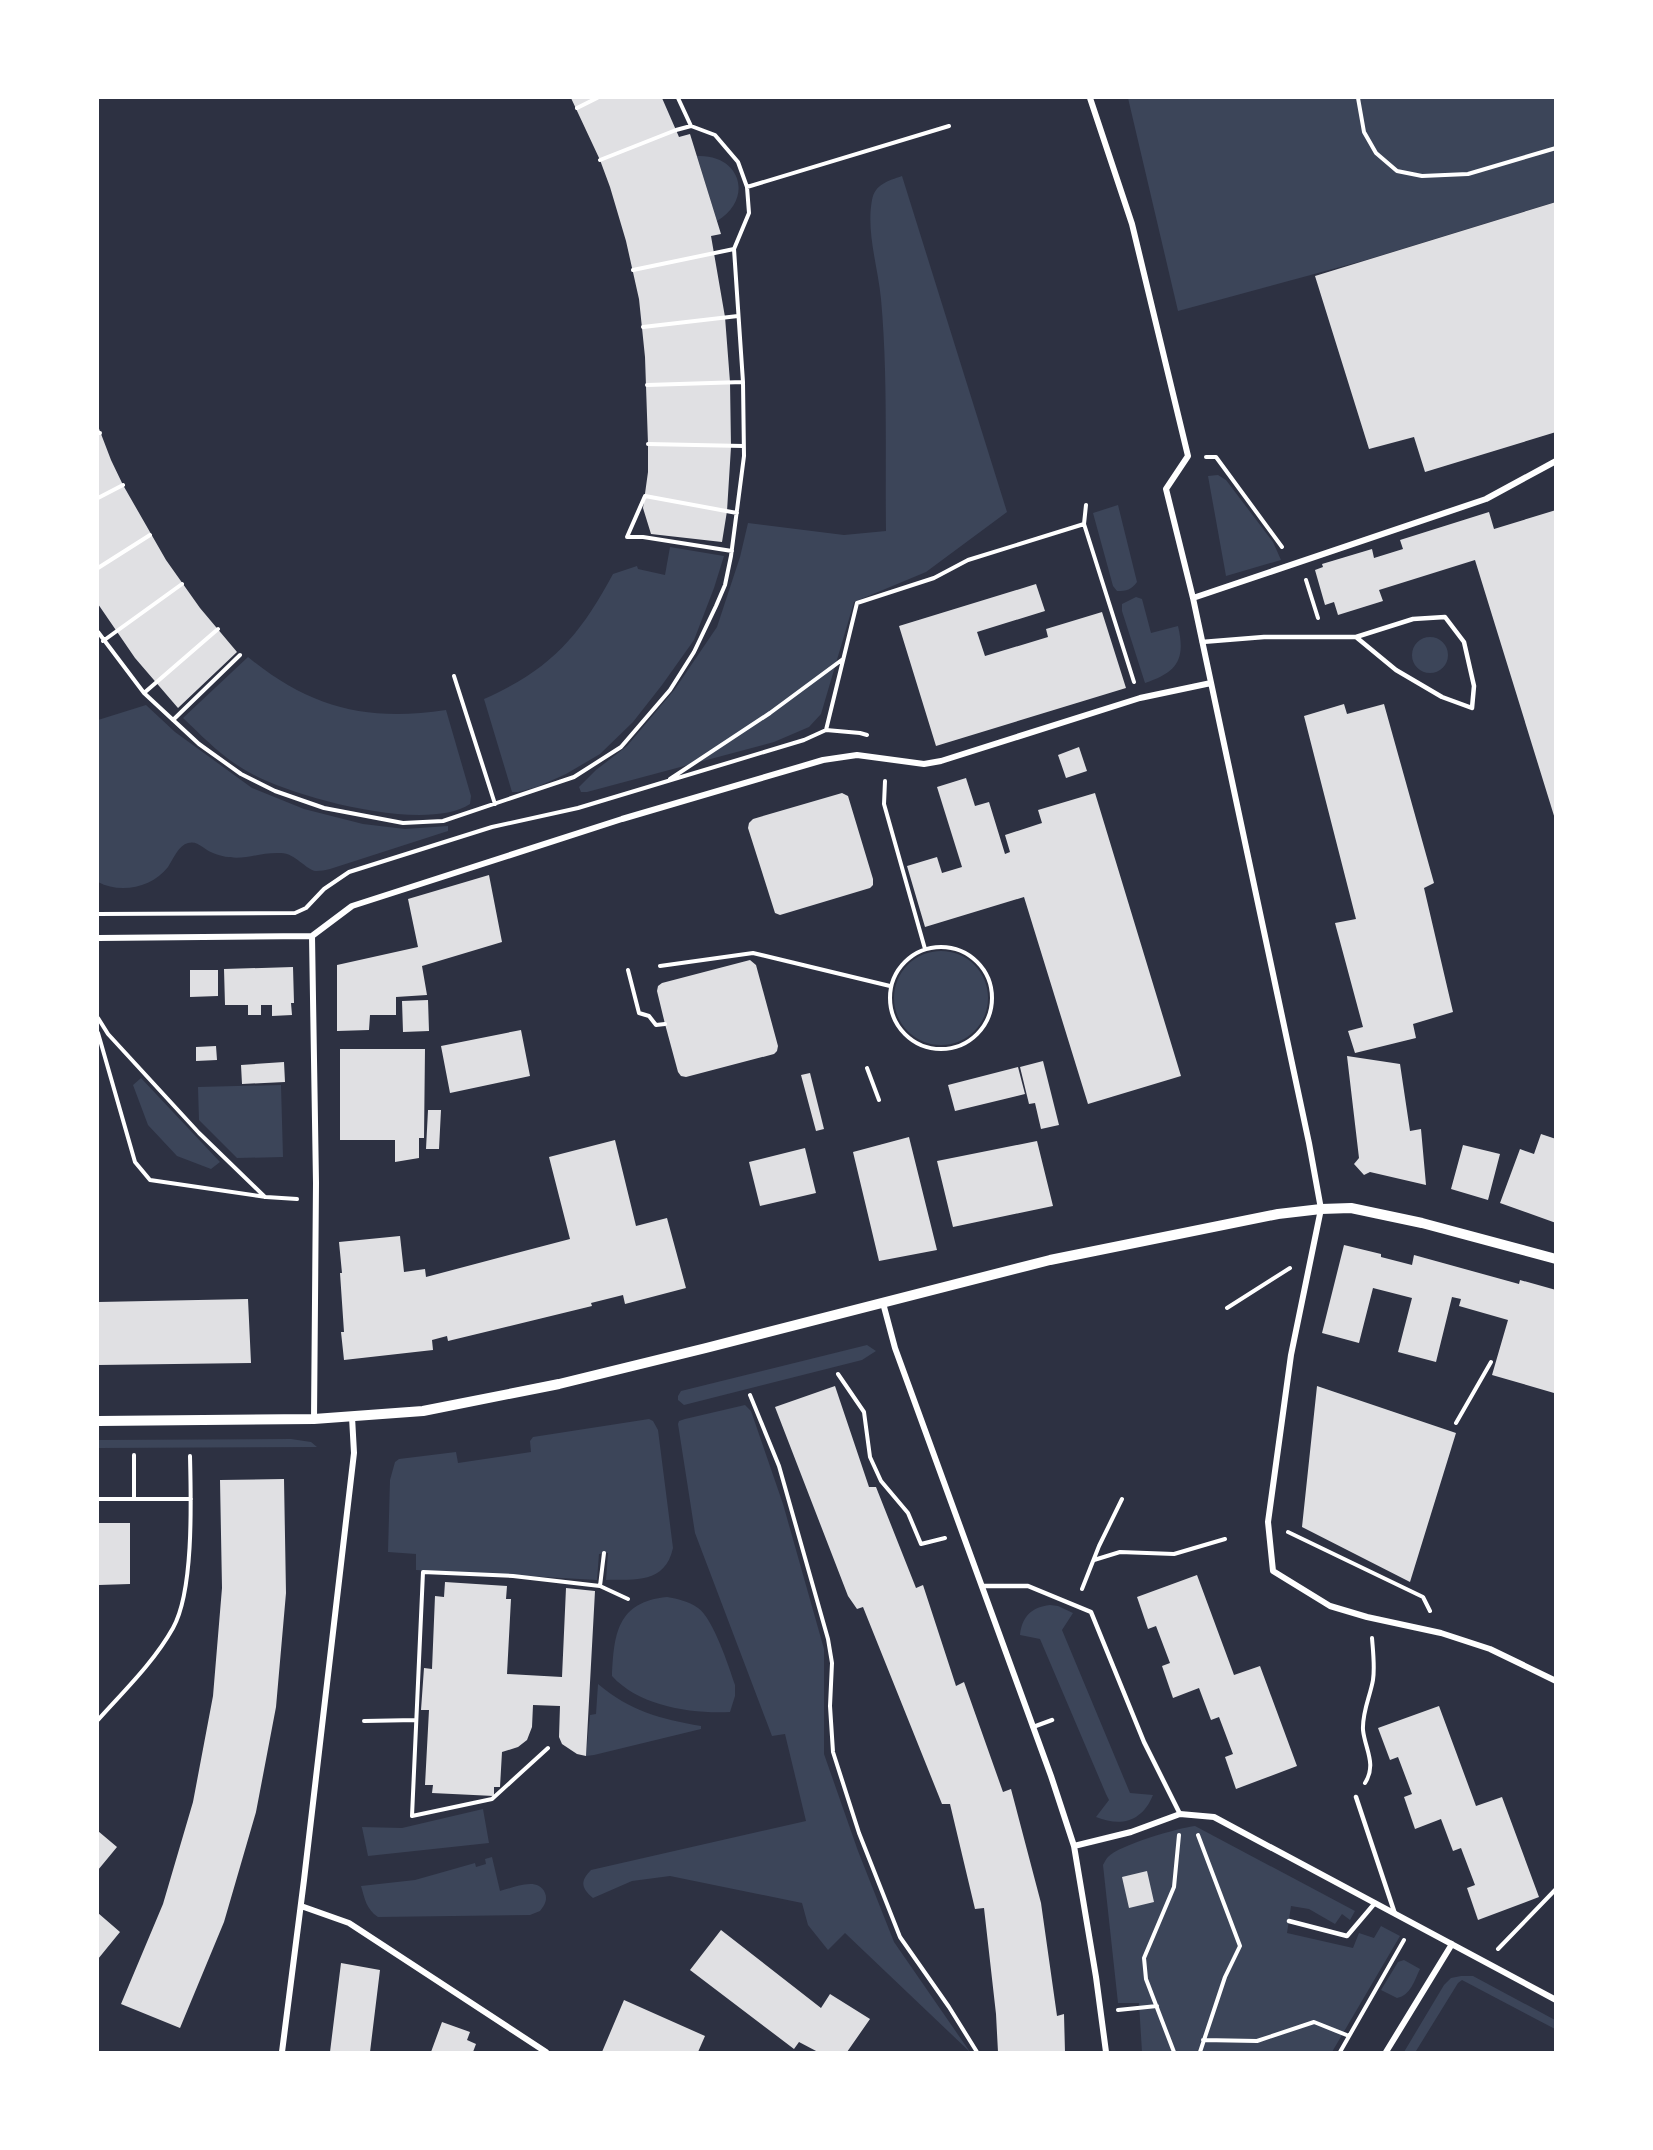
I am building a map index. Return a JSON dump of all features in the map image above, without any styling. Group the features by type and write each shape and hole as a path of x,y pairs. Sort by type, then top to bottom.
{"street":[{"path":"1090,98 1132,224 1188,456 1166,489 1193,598 1307,1132 1321,1209 1291,1355 1268,1522 1273,1571 1330,1606 1367,1617 1441,1633 1480,1646 1556,1681"},
{"path":"1193,598 1486,499 1556,461"},
{"path":"98,938 312,936 352,906 622,819 823,760 857,755 924,764 941,761 1140,698 1211,683"},
{"path":"312,936 315,1200 314,1419"},
{"path":"98,1420 314,1419 423,1411 559,1384 1050,1260 1278,1214 1321,1209 1351,1208 1422,1222 1556,1259"},
{"path":"883,1303 895,1348 1074,1846 1106,2052"},
{"path":"282,2052 354,1453 352,1417"},
{"path":"1074,1846 1131,1832 1180,1814 1214,1817 1556,2000"},
{"path":"301,1906 349,1923 546,2052"},
{"path":"1386,2052 1452,1944"}],"lane":[{"path":"1202,642 1264,637 1356,637 1413,620 1445,617 1464,642 1474,686 1472,708 1442,698 1396,670 1356,637"},
{"path":"982,1586 1028,1586 1091,1612 1144,1742 1180,1814"},
{"path":"1033,1727 1052,1720"},
{"path":"1356,1797 1395,1914"},
{"path":"1289,1921 1347,1936 1375,1903"}],"path":[{"path":"577,108 597,98"},
{"path":"678,98 691,126"},
{"path":"1358,98 1364,132 1376,153 1397,171 1422,176 1468,174 1556,148"},
{"path":"98,632 144,693 199,744 241,774 275,791 324,808 403,823 443,821 574,777 621,747 669,690 694,652 725,585 732,551 744,446 743,382 734,249 749,213 747,187 738,162 715,135 691,126 600,160"},
{"path":"747,187 949,126"},
{"path":"633,270 734,249"},
{"path":"643,327 738,316"},
{"path":"647,385 743,382"},
{"path":"648,444 744,446"},
{"path":"1188,456 1216,457 1307,582 1324,637"},
{"path":"98,498 123,485"},
{"path":"732,551 644,537 627,537 645,496 736,513"},
{"path":"1086,505 1084,524 1140,698"},
{"path":"826,730 857,603 934,578 968,560 1084,524"},
{"path":"98,568 150,535"},
{"path":"103,641 182,584"},
{"path":"144,693 218,629"},
{"path":"172,720 240,655"},
{"path":"666,782 770,713 844,658"},
{"path":"454,676 495,804"},
{"path":"885,782 884,804 925,949"},
{"path":"939,946 953,948 966,953 978,962 992,986 993,1001 984,1027 974,1038 948,1049 934,1049 908,1038 895,1021 889,1001 890,986 895,974 913,954 939,946"},
{"path":"660,966 753,952 890,986"},
{"path":"628,970 639,1013 649,1016 656,1025 665,1024"},
{"path":"98,1018 108,1034 199,1133 266,1197"},
{"path":"98,1033 135,1162 150,1180 266,1197 315,1200"},
{"path":"867,1068 879,1100"},
{"path":"1227,1308 1311,1255"},
{"path":"1456,1423 1491,1362"},
{"path":"838,1374 864,1412 870,1457 881,1481 908,1513 921,1544 963,1533"},
{"path":"750,1395 779,1466 828,1639 832,1663 830,1706 833,1752 859,1833 900,1937 977,2052"},
{"path":"134,1455 134,1499"},
{"path":"98,1720 158,1652 175,1626 186,1585 191,1499 190,1456"},
{"path":"98,1499 191,1499"},
{"path":"1075,1605 1122,1499"},
{"path":"1268,1522 1423,1598"},
{"path":"1094,1560 1120,1552 1174,1554 1225,1539"},
{"path":"600,1586 604,1553"},
{"path":"548,1748 492,1799 412,1815 423,1572 513,1576 600,1586 628,1599"},
{"path":"1356,1797 1369,1776 1371,1765 1363,1731 1365,1710 1373,1678 1372,1638 1367,1617"},
{"path":"364,1721 416,1720"},
{"path":"1174,2052 1146,1979 1144,1958 1174,1887 1180,1814"},
{"path":"1180,1814 1198,1835 1240,1946 1225,1977 1200,2052"},
{"path":"1486,1963 1556,1889"},
{"path":"1340,2052 1414,1924"},
{"path":"1134,2008 1156,2006"},
{"path":"1203,2040 1257,2041 1314,2022 1349,2036"}],"shaded area":[{"path":"1128,98 1555,98 1555,202 1366,260 1178,311"},
{"path":"697,156 712,157 724,162 732,170 737,180 739,190 736,201 729,212 717,221"},
{"path":"902,176 1007,512 926,572 854,602 821,714 809,727 774,742 581,792 579,787 596,770 627,746 675,689 717,627 740,557 748,523 844,535 886,531 885,357 881,299 870,224 872,200 876,190 883,184"},
{"path":"1218,475 1226,480 1273,542 1281,560 1226,576 1208,476"},
{"path":"1118,505 1137,582 1133,587 1124,591 1117,591 1113,586 1093,513"},
{"path":"670,547 724,556 694,640 633,722 600,754 566,774 537,787 512,792 484,699 528,676 561,649 588,616 613,574 637,566 638,569 665,575"},
{"path":"1136,597 1142,599 1151,633 1178,626 1180,638 1180,656 1172,669 1145,683 1122,611 1122,604"},
{"path":"1430,637 1443,642 1448,655 1443,668 1430,673 1417,668 1412,655 1417,642"},
{"path":"248,657 294,688 341,707 390,714 446,710 471,796 470,804 450,812 424,815 394,814 362,809 330,802 274,784 234,763 183,718"},
{"path":"146,705 175,732 252,788 304,809 363,824 405,829 448,826 448,831 318,871 312,870 296,858 286,854 271,853 232,858 213,853 192,842 179,849 168,867 153,880 135,887 107,886 98,882 98,720"},
{"path":"941,951 959,954 974,965 985,980 988,998 985,1016 974,1031 959,1042 941,1045 923,1042 908,1031 897,1016 894,998 897,980 908,965 923,954"},
{"path":"141,1078 220,1162 211,1169 177,1156 148,1125 133,1085"},
{"path":"281,1085 283,1157 237,1158 199,1120 198,1087"},
{"path":"867,1345 876,1351 862,1360 684,1405 678,1400 681,1391"},
{"path":"745,1405 751,1411 783,1504 824,1649 824,1754 858,1851 894,1942 970,2052 845,1933 828,1950 808,1925 802,1903 670,1876 632,1881 593,1898 584,1888 585,1878 591,1870 806,1821 785,1734 772,1736 695,1533 678,1424 679,1421 685,1419"},
{"path":"649,1419 653,1421 658,1430 673,1548 669,1560 656,1574 638,1579 606,1580 608,1553 599,1554 597,1580 416,1570 416,1554 388,1552 390,1480 395,1462 399,1459 456,1452 458,1463 531,1452 530,1441 533,1437"},
{"path":"291,1439 311,1442 317,1447 98,1448 98,1440"},
{"path":"667,1597 698,1608 709,1622 735,1685 735,1696 730,1712 699,1711 666,1706 636,1695 612,1676 617,1634 628,1613 650,1600"},
{"path":"1050,1605 1073,1613 1062,1630 1130,1793 1153,1795 1143,1811 1130,1820 1114,1822 1096,1817 1109,1800 1040,1639 1020,1635 1025,1618 1029,1614 1038,1608"},
{"path":"598,1684 634,1707 659,1717 701,1726 701,1729 586,1756 590,1715 596,1714"},
{"path":"483,1809 489,1843 368,1856 362,1827 402,1828"},
{"path":"1195,1826 1355,1911 1350,1920 1342,1914 1335,1924 1309,1909 1291,1906 1287,1933 1353,1948 1359,1933 1374,1938 1381,1926 1400,1936 1332,2052 1142,2052 1139,2003 1118,2003 1103,1865 1108,1857 1124,1847"},
{"path":"492,1857 500,1891 531,1884 542,1888 546,1898 540,1911 530,1915 378,1917 368,1907 361,1886 415,1880 475,1863 476,1867 486,1864 485,1859"},
{"path":"1404,1960 1420,1969 1409,1991 1397,1998 1381,1990 1398,1962"},
{"path":"1473,1976 1555,2020 1555,2029 1462,1980 1416,2051 1418,2052 1404,2052 1444,1985 1451,1978"}],"building":[{"path":"571,98 662,98 679,137 690,134 721,234 711,236 725,317 730,382 731,447 727,511 722,542 651,534 643,508 648,472 648,444 645,357 639,299 626,241 610,187"},
{"path":"1556,202 1556,432 1425,472 1414,437 1369,449 1315,276"},
{"path":"98,426 123,485 166,560 200,608 237,652 178,708 135,658 98,604"},
{"path":"1556,510 1555,819 1475,560 1379,590 1383,601 1338,615 1334,602 1325,605 1315,570 1323,567 1322,564 1372,549 1374,558 1403,549 1400,540 1489,512 1494,529"},
{"path":"1036,584 1045,611 977,632 985,656 1048,637 1046,629 1102,612 1126,688 936,746 899,626"},
{"path":"1344,704 1347,714 1384,704 1434,883 1424,888 1453,1012 1413,1024 1416,1038 1355,1053 1348,1031 1363,1027 1335,923 1356,919 1304,716"},
{"path":"1079,747 1087,771 1066,778 1058,755"},
{"path":"966,778 975,806 989,802 1005,854 1010,852 1005,835 1042,823 1038,810 1095,793 1181,1076 1088,1104 1024,897 925,927 907,866 937,857 942,873 962,867 937,787"},
{"path":"842,793 848,796 873,885 870,888 780,915 775,913 748,828 749,823 753,819"},
{"path":"489,875 502,942 422,966 427,995 396,997 396,1015 370,1015 369,1030 337,1031 337,965 418,947 408,899"},
{"path":"750,960 756,965 778,1046 777,1051 774,1054 686,1077 681,1076 665,1024 657,991 658,986"},
{"path":"293,967 292,1015 272,1016 272,1005 261,1005 261,1015 248,1015 248,1005 225,1005 224,969"},
{"path":"190,970 218,970 218,996 190,997"},
{"path":"428,1000 429,1031 403,1032 402,1001"},
{"path":"521,1030 530,1076 450,1093 441,1046"},
{"path":"216,1046 217,1060 196,1061 196,1047"},
{"path":"340,1049 425,1049 424,1138 419,1138 419,1158 395,1162 395,1140 340,1140"},
{"path":"1347,1056 1400,1064 1410,1131 1421,1129 1426,1185 1370,1172 1364,1175 1354,1164 1359,1158"},
{"path":"1043,1061 1059,1125 1041,1129 1035,1103 1029,1104 1020,1067"},
{"path":"284,1062 285,1082 242,1084 241,1065"},
{"path":"1018,1067 1025,1094 955,1111 948,1085"},
{"path":"810,1073 824,1129 816,1131 801,1075"},
{"path":"428,1110 441,1110 439,1149 426,1149"},
{"path":"1541,1134 1556,1139 1556,1223 1500,1203 1520,1149 1534,1154"},
{"path":"909,1137 937,1250 879,1261 853,1152"},
{"path":"615,1140 636,1226 667,1218 686,1288 625,1304 623,1295 591,1303 592,1306 448,1341 447,1336 432,1340 433,1350 344,1360 341,1332 344,1332 339,1242 400,1236 404,1272 425,1269 426,1277 570,1239 549,1157"},
{"path":"1037,1141 1053,1206 953,1227 937,1161"},
{"path":"1463,1145 1500,1154 1488,1200 1451,1189"},
{"path":"805,1148 816,1193 760,1206 749,1162"},
{"path":"1344,1245 1381,1254 1381,1257 1412,1265 1414,1255 1519,1284 1520,1280 1556,1290 1554,1393 1492,1375 1508,1320 1459,1306 1461,1299 1452,1297 1436,1362 1398,1352 1412,1298 1373,1288 1359,1343 1322,1333"},
{"path":"248,1299 251,1363 98,1365 98,1302"},
{"path":"835,1386 869,1487 876,1487 916,1588 923,1585 956,1686 964,1682 1003,1792 1011,1789 1041,1903 1057,2016 1064,2014 1065,2052 998,2052 984,1908 975,1909 950,1804 942,1804 863,1607 857,1609 848,1596 775,1407"},
{"path":"1317,1386 1456,1433 1410,1582 1302,1527"},
{"path":"284,1479 286,1593 276,1707 256,1812 224,1922 180,2028 121,2004 163,1904 193,1802 213,1696 222,1588 220,1480"},
{"path":"99,1523 130,1523 130,1584 99,1585"},
{"path":"1197,1575 1234,1675 1260,1666 1297,1766 1236,1789 1225,1757 1233,1754 1219,1717 1211,1720 1199,1688 1173,1698 1162,1666 1170,1663 1156,1626 1148,1629 1137,1597"},
{"path":"445,1582 507,1586 506,1599 511,1599 507,1674 562,1677 566,1588 595,1591 586,1756 577,1754 562,1744 559,1737 560,1706 533,1705 532,1727 527,1740 518,1747 502,1752 500,1787 494,1787 494,1796 432,1793 433,1785 425,1785 429,1710 421,1710 424,1668 432,1669 435,1596 444,1597"},
{"path":"1439,1706 1476,1806 1502,1797 1539,1897 1478,1920 1467,1888 1475,1885 1461,1848 1453,1851 1441,1819 1415,1829 1404,1797 1412,1794 1398,1757 1390,1760 1378,1728"},
{"path":"98,1831 117,1847 98,1870"},
{"path":"1147,1871 1154,1902 1129,1908 1122,1877"},
{"path":"98,1913 120,1932 98,1959"},
{"path":"721,1930 821,2008 830,1994 870,2019 847,2052 818,2052 799,2042 794,2049 690,1970"},
{"path":"341,1963 380,1970 370,2052 330,2052"},
{"path":"624,2000 705,2036 698,2052 602,2052"},
{"path":"442,2022 470,2032 467,2040 476,2044 473,2052 431,2052"}]}
